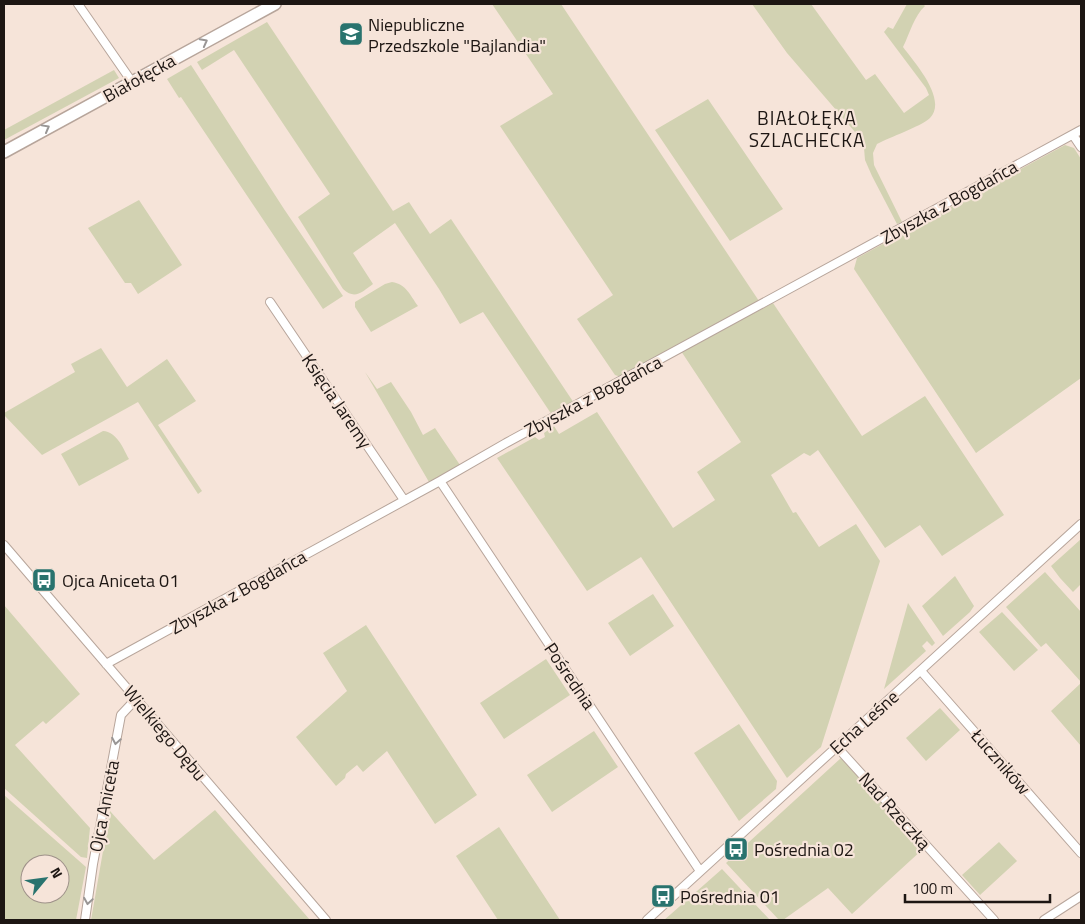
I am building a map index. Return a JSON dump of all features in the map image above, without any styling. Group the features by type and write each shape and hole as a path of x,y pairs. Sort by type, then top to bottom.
{"street":[{"path":"78,4 132,82"},
{"name":"Białołęcka","path":"4,152 275,4"},
{"name":"Zbyszka z Bogdańca","path":"106,664 506,443 1081,130"},
{"path":"1073,134 1081,147"},
{"name":"Księcia Jaremy","path":"270,302 404,500"},
{"name":"Pośrednia","path":"440,481 700,871"},
{"name":"Echa Leśne","path":"647,920 1081,524"},
{"name":"Wielkiego Dębu","path":"4,545 326,920"},
{"name":"Łuczników","path":"921,671 1081,853"},
{"name":"Ojca Aniceta","path":"85,920 93,864 121,715 136,699"},
{"name":"Nad Rzeczką","path":"837,747 994,920"},
{"path":"1044,920 1081,896"}],"green space":[{"path":"492,4 561,4 759,301 621,377 615,375 577,319 613,295 500,126 553,94"},
{"path":"752,4 811,4 866,80 875,74 904,113 929,95 926,88 884,32 888,27 893,29 907,4 923,4 925,6 915,20 903,47 921,71 932,91 935,101 934,110 930,118 925,121 877,144 873,153 874,165 902,222 897,224 872,176 865,160 864,148 855,132 787,53"},
{"path":"267,22 393,211 409,202 430,234 451,219 574,403 552,415 483,312 460,324 395,223 353,253 373,284 358,294 351,294 343,289 298,217 330,194 234,50 202,70 197,62"},
{"path":"191,65 343,296 323,309 167,79"},
{"path":"114,70 119,78 4,140 4,130"},
{"path":"708,99 783,209 730,241 655,130"},
{"path":"1065,145 1074,148 1081,159 1081,378 976,453 854,269 857,258"},
{"path":"139,200 182,265 138,294 131,283 125,283 88,228"},
{"path":"392,282 401,285 418,306 371,332 355,307 355,302 385,284"},
{"path":"773,303 862,436 925,396 1004,515 942,556 920,525 885,548 818,450 810,456 804,453 771,475 793,513 796,512 819,547 856,524 880,561 821,747 787,778 641,557 587,591 497,458 535,437 539,440 545,437 544,433 554,426 559,434 597,412 673,528 715,500 697,472 741,442 681,351"},
{"path":"101,348 127,387 167,359 196,401 158,425 202,491 198,494 138,402 42,455 4,415 4,413 75,372 71,364"},
{"path":"365,372 377,389 391,382 411,412 423,435 435,428 460,465 429,482"},
{"path":"103,431 116,437 129,459 79,486 61,454"},
{"path":"1081,539 1081,584 1073,592 1051,566"},
{"path":"1045,572 1081,612 1081,682 1046,643 1041,647 1006,607"},
{"path":"955,576 974,606 970,612 943,636 922,606"},
{"path":"653,594 674,626 630,656 608,623"},
{"path":"908,603 935,643 932,646 927,641 922,646 926,651 884,689"},
{"path":"4,605 80,694 46,724 43,721 15,745 90,828 87,858 81,857 4,788"},
{"path":"1002,612 1038,650 1014,671 979,632"},
{"path":"366,625 477,795 435,824 387,751 363,772 357,765 336,786 296,737 347,691 323,653"},
{"path":"546,659 570,695 504,739 480,703"},
{"path":"1081,683 1081,746 1051,711"},
{"path":"940,708 960,730 926,761 906,738"},
{"path":"739,724 777,781 776,789 739,821 694,753"},
{"path":"594,731 618,767 552,812 527,775"},
{"path":"841,758 923,849 852,914 828,888 783,920 779,920 726,863"},
{"path":"4,795 86,867 76,920 4,920"},
{"path":"215,810 310,920 91,920 110,811 154,860"},
{"path":"499,827 560,920 498,920 456,856"},
{"path":"999,842 1017,861 980,895 962,875"},
{"path":"722,869 770,920 664,920 671,914"}],"place":[{"name":"Niepubliczne Przedszkole \"Bajlandia\"","path":"351,34"},
{"name":"Ojca Aniceta 01","path":"44,580"},
{"name":"Pośrednia 02","path":"736,849"},
{"name":"Pośrednia 01","path":"663,896"}],"district":[{"name":"BIAŁOŁĘKA SZLACHECKA","path":"807,128"}]}
